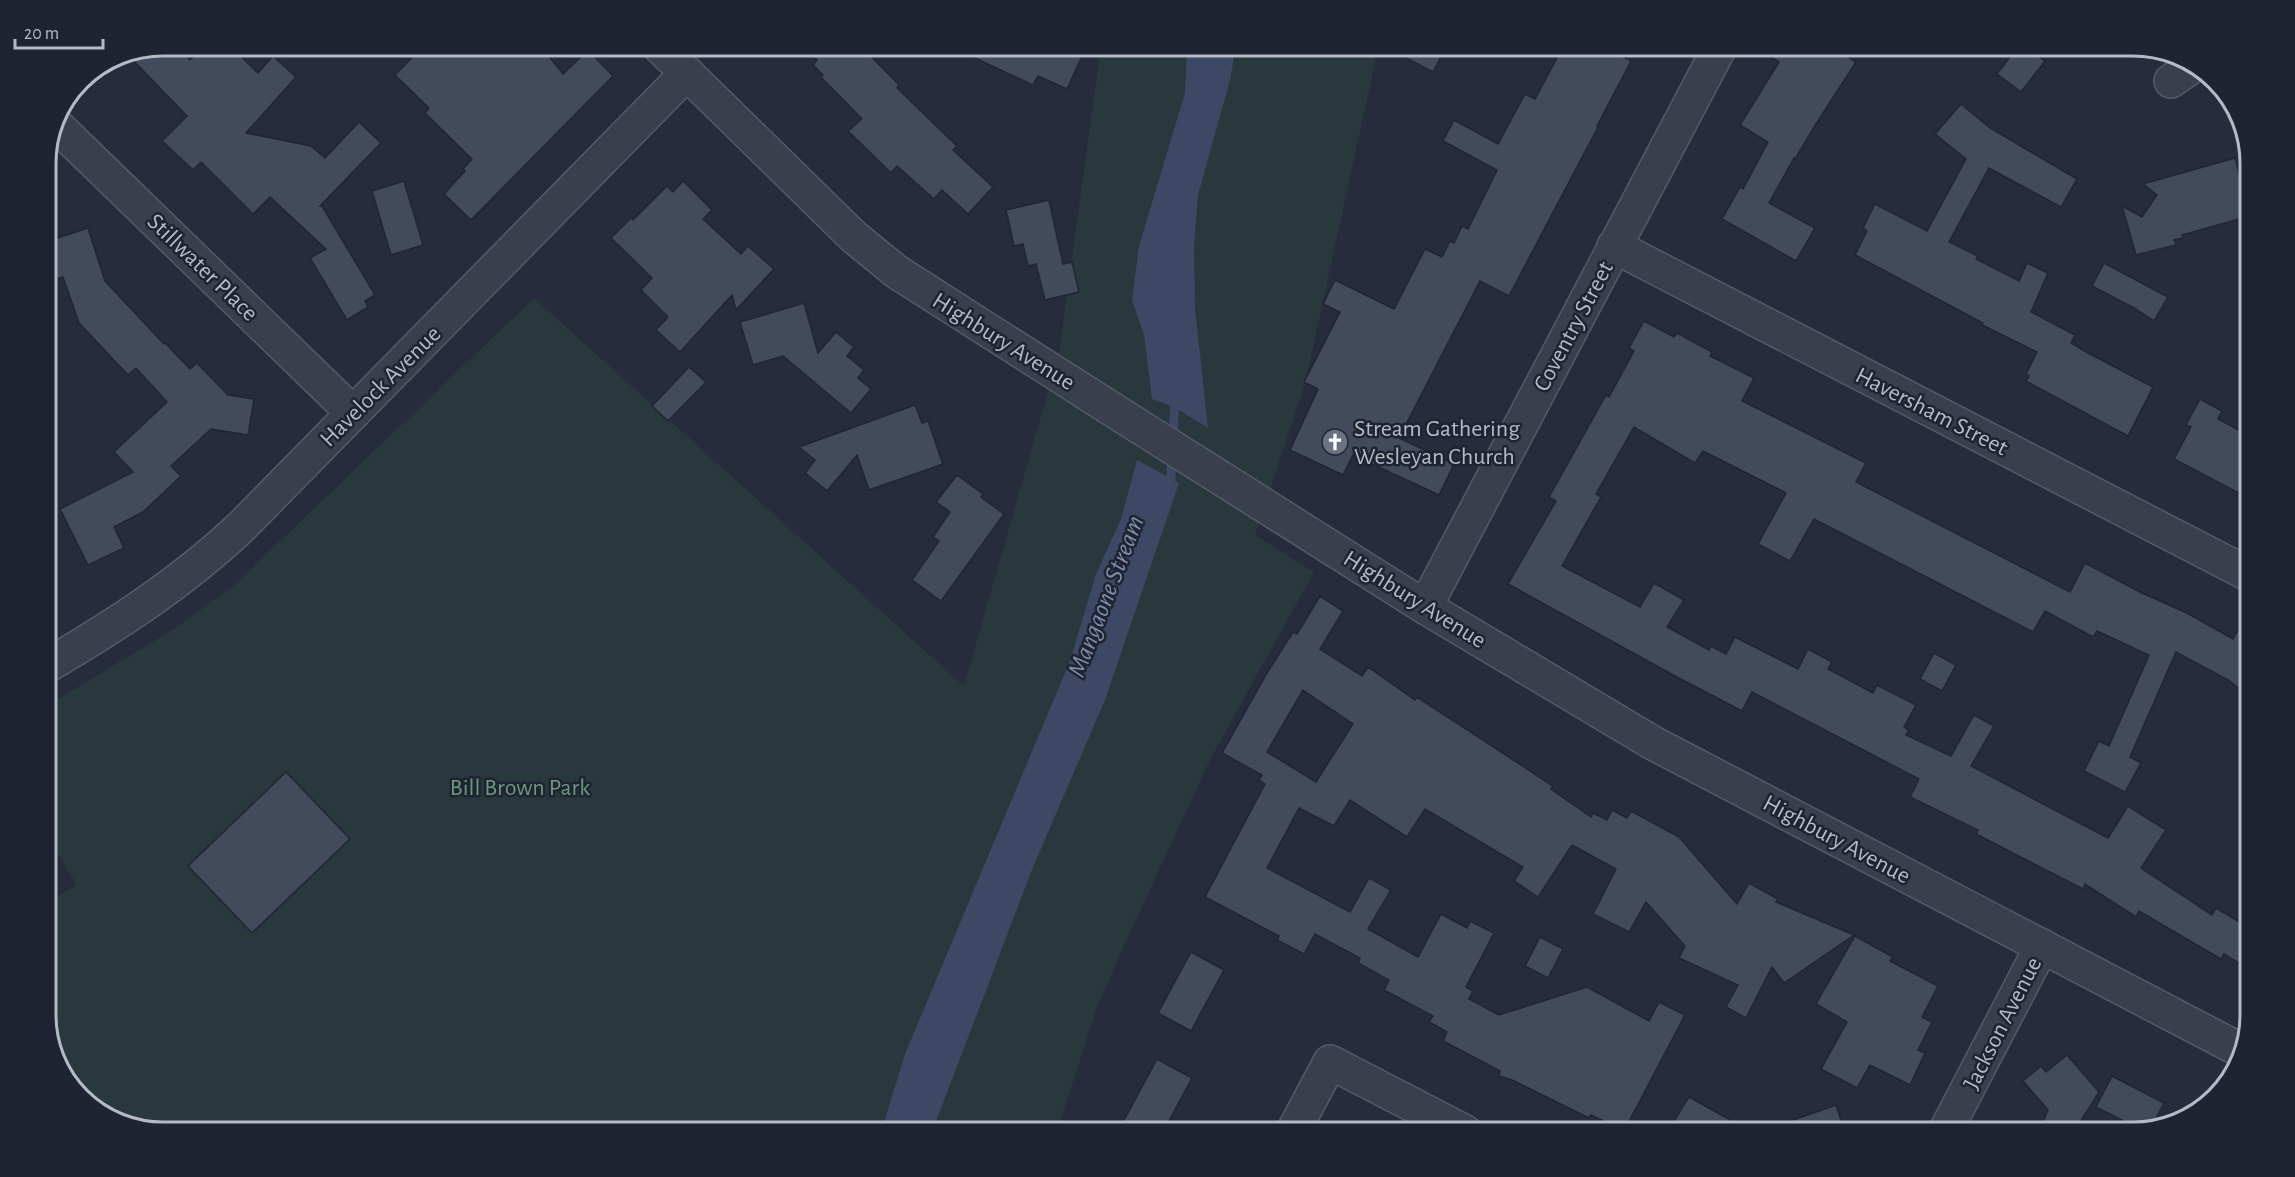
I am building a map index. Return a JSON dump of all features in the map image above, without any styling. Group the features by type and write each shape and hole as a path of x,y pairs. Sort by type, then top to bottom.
{"street":[{"name":"Highbury Avenue","path":"669,56 854,237 897,272 1120,416 1425,607 1653,743 2234,1047"},
{"name":"Coventry Street","path":"1425,607 1715,56"},
{"name":"Havelock Avenue","path":"56,660 161,595 204,562 687,73"},
{"name":"Stillwater Place","path":"61,130 353,413"},
{"name":"Haversham Street","path":"1614,246 2239,570"},
{"name":"Jackson Avenue","path":"1951,1121 2042,946"},
{"path":"1299,1121 1330,1062 1445,1121"}],"green space":[{"name":"Bill Brown Park","path":"1100,56 1377,56 1305,384 1255,535 1314,572 1211,758 1122,950 1097,1007 1061,1121 148,1121 115,1111 103,1104 73,1074 61,1049 56,1022 56,897 77,885 56,851 56,700 177,627 233,586 534,298 964,686 1059,353"}],"water":[{"path":"1187,56 1234,56 1230,80 1198,195 1194,248 1195,308 1208,428 1174,407 1152,399 1144,335 1132,300 1139,246 1185,93"},
{"path":"1137,460 1179,483 1105,700 1033,867 936,1121 884,1121 905,1054 1070,661 1096,574 1121,519"}],"building":[{"path":"148,56 186,56 190,60 194,56 240,56 258,73 273,56 296,77 246,133 311,146 325,158 359,122 381,143 320,206 375,295 365,301 368,307 347,320 310,258 326,249 270,197 253,214 201,162 193,170 162,141 187,116 133,60"},
{"path":"413,56 549,56 563,74 582,56 594,56 613,76 471,220 444,194 465,171 463,169 472,159 425,113 429,108 395,75"},
{"path":"813,56 871,56 899,85 897,88 957,146 953,150 993,187 968,214 942,190 934,199 897,166 891,173 848,131 862,119 821,77 823,75 813,65 817,60"},
{"path":"971,56 1082,56 1067,89 1038,76 1033,85"},
{"path":"1402,56 1441,56 1433,72"},
{"path":"1558,56 1622,56 1631,61 1509,296 1480,281 1399,438 1454,464 1439,495 1353,455 1343,475 1290,450 1318,389 1304,382 1340,312 1323,304 1335,280 1394,309 1425,249 1442,257 1450,241 1454,243 1462,226 1468,229 1497,170 1443,141 1454,120 1498,144 1525,94 1535,99"},
{"path":"1770,56 1847,56 1856,62 1794,158 1769,203 1815,228 1796,261 1722,219 1740,187 1743,189 1768,142 1740,125 1779,62"},
{"path":"2011,56 2038,56 2045,61 2021,92 1997,74"},
{"path":"1961,104 1990,128 2077,179 2061,207 1989,168 1949,242 1978,256 1976,259 2019,281 2027,263 2048,273 2031,312 2075,335 2071,343 2153,387 2128,436 2026,381 2029,376 2026,374 2037,352 1982,325 1983,323 1855,255 1867,231 1863,228 1875,204 1927,231 1966,159 1935,134"},
{"path":"2235,158 2239,173 2239,219 2182,235 2183,238 2174,240 2176,245 2136,255 2122,206 2142,217 2157,195 2143,184"},
{"path":"404,181 423,245 391,255 372,191"},
{"path":"683,181 712,210 703,219 741,254 748,246 774,269 736,310 732,295 680,352 656,330 668,317 641,290 652,278 611,238 667,186 673,192"},
{"path":"1049,200 1063,264 1072,262 1079,292 1045,300 1036,264 1028,266 1023,244 1014,246 1006,210"},
{"path":"88,228 105,281 164,344 190,369 197,363 228,395 254,399 248,435 211,429 171,466 181,476 143,512 114,527 124,548 88,565 60,509 133,472 114,452 167,402 136,368 128,375 79,323 63,277 56,279 56,238"},
{"path":"2104,263 2168,297 2154,321 2092,286"},
{"path":"804,303 818,353 836,332 854,347 847,356 864,370 858,378 871,389 851,413 783,356 753,365 740,322"},
{"path":"1644,321 1674,337 1677,333 1712,352 1710,356 1754,378 1742,401 1866,463 1856,482 2070,592 2085,563 2142,593 2187,613 2233,639 2240,627 2240,689 2228,680 2176,652 2130,757 2141,763 2125,792 2084,771 2099,741 2109,746 2149,655 2097,631 2093,637 2045,611 2033,632 1814,519 1790,561 1758,544 1786,493 1703,451 1695,463 1634,427 1596,494 1601,497 1562,566 1640,607 1654,583 1684,600 1667,627 1709,650 1711,646 1726,654 1735,637 1798,669 1808,649 1832,662 1828,669 1873,693 1877,685 1916,705 1904,727 1909,730 1906,735 1951,756 1974,715 1994,726 1971,766 2108,838 2128,806 2166,830 2141,868 2212,915 2216,908 2240,922 2240,964 2224,954 2221,959 2139,911 2136,917 2085,884 2083,889 1976,834 1978,830 1910,797 1919,779 1752,692 1742,711 1508,584 1556,501 1549,497 1606,395 1609,397 1634,351 1629,348"},
{"path":"689,367 706,382 668,421 652,406"},
{"path":"2200,399 2222,411 2218,419 2239,430 2239,493 2174,459 2191,427 2186,425"},
{"path":"915,405 922,423 928,421 943,464 869,490 857,455 827,491 805,473 815,460 799,447"},
{"path":"957,475 983,494 981,497 1004,514 941,601 912,580 939,541 933,537 950,512 936,502"},
{"path":"1320,596 1343,611 1320,649 1362,676 1368,667 1415,700 1417,697 1553,786 1551,789 1591,817 1593,813 1607,820 1612,810 1627,818 1631,811 1679,837 1737,904 1749,883 1778,899 1776,902 1854,935 1784,983 1772,967 1746,1018 1726,1007 1738,985 1679,958 1685,946 1646,902 1629,932 1593,914 1616,869 1572,845 1538,897 1514,881 1523,867 1425,809 1407,837 1350,800 1334,826 1299,808 1267,868 1350,912 1369,878 1391,890 1368,929 1418,957 1441,914 1467,928 1470,921 1494,933 1466,987 1473,991 1469,999 1499,1015 1587,987 1649,1021 1659,1002 1685,1015 1629,1121 1603,1121 1591,1115 1589,1118 1512,1080 1499,1076 1500,1071 1443,1041 1447,1032 1429,1022 1433,1016 1384,990 1389,980 1358,963 1360,958 1315,934 1304,954 1277,940 1279,936 1205,897 1265,784 1259,780 1262,775 1222,753 1293,632 1297,634","holes":["1303,690 1353,724 1316,782 1267,752"]},
{"path":"1934,653 1956,665 1942,691 1920,679"},
{"path":"286,772 350,839 252,933 188,866"},
{"path":"1855,936 1893,957 1890,961 1938,986 1922,1017 1932,1022 1918,1050 1925,1053 1910,1085 1870,1065 1857,1088 1821,1069 1847,1022 1816,1004"},
{"path":"1540,937 1563,949 1548,978 1525,966"},
{"path":"1191,952 1224,970 1191,1031 1158,1013"},
{"path":"2067,1055 2099,1092 2081,1121 2044,1121 2048,1110 2023,1081 2041,1066 2046,1072"},
{"path":"1157,1059 1192,1078 1169,1121 1124,1121"},
{"path":"2112,1076 2164,1103 2156,1119 2147,1121 2123,1121 2096,1107"},
{"path":"1689,1097 1732,1121 1674,1121"},
{"path":"1836,1105 1841,1121 1791,1121"}],"waterway":[{"name":"Mangaone Stream","path":"1173,438 1175,395"},
{"name":"Mangaone Stream","path":"1168,489 1172,455"}],"place":[{"name":"Stream Gathering Wesleyan Church","path":"1335,442"}]}
